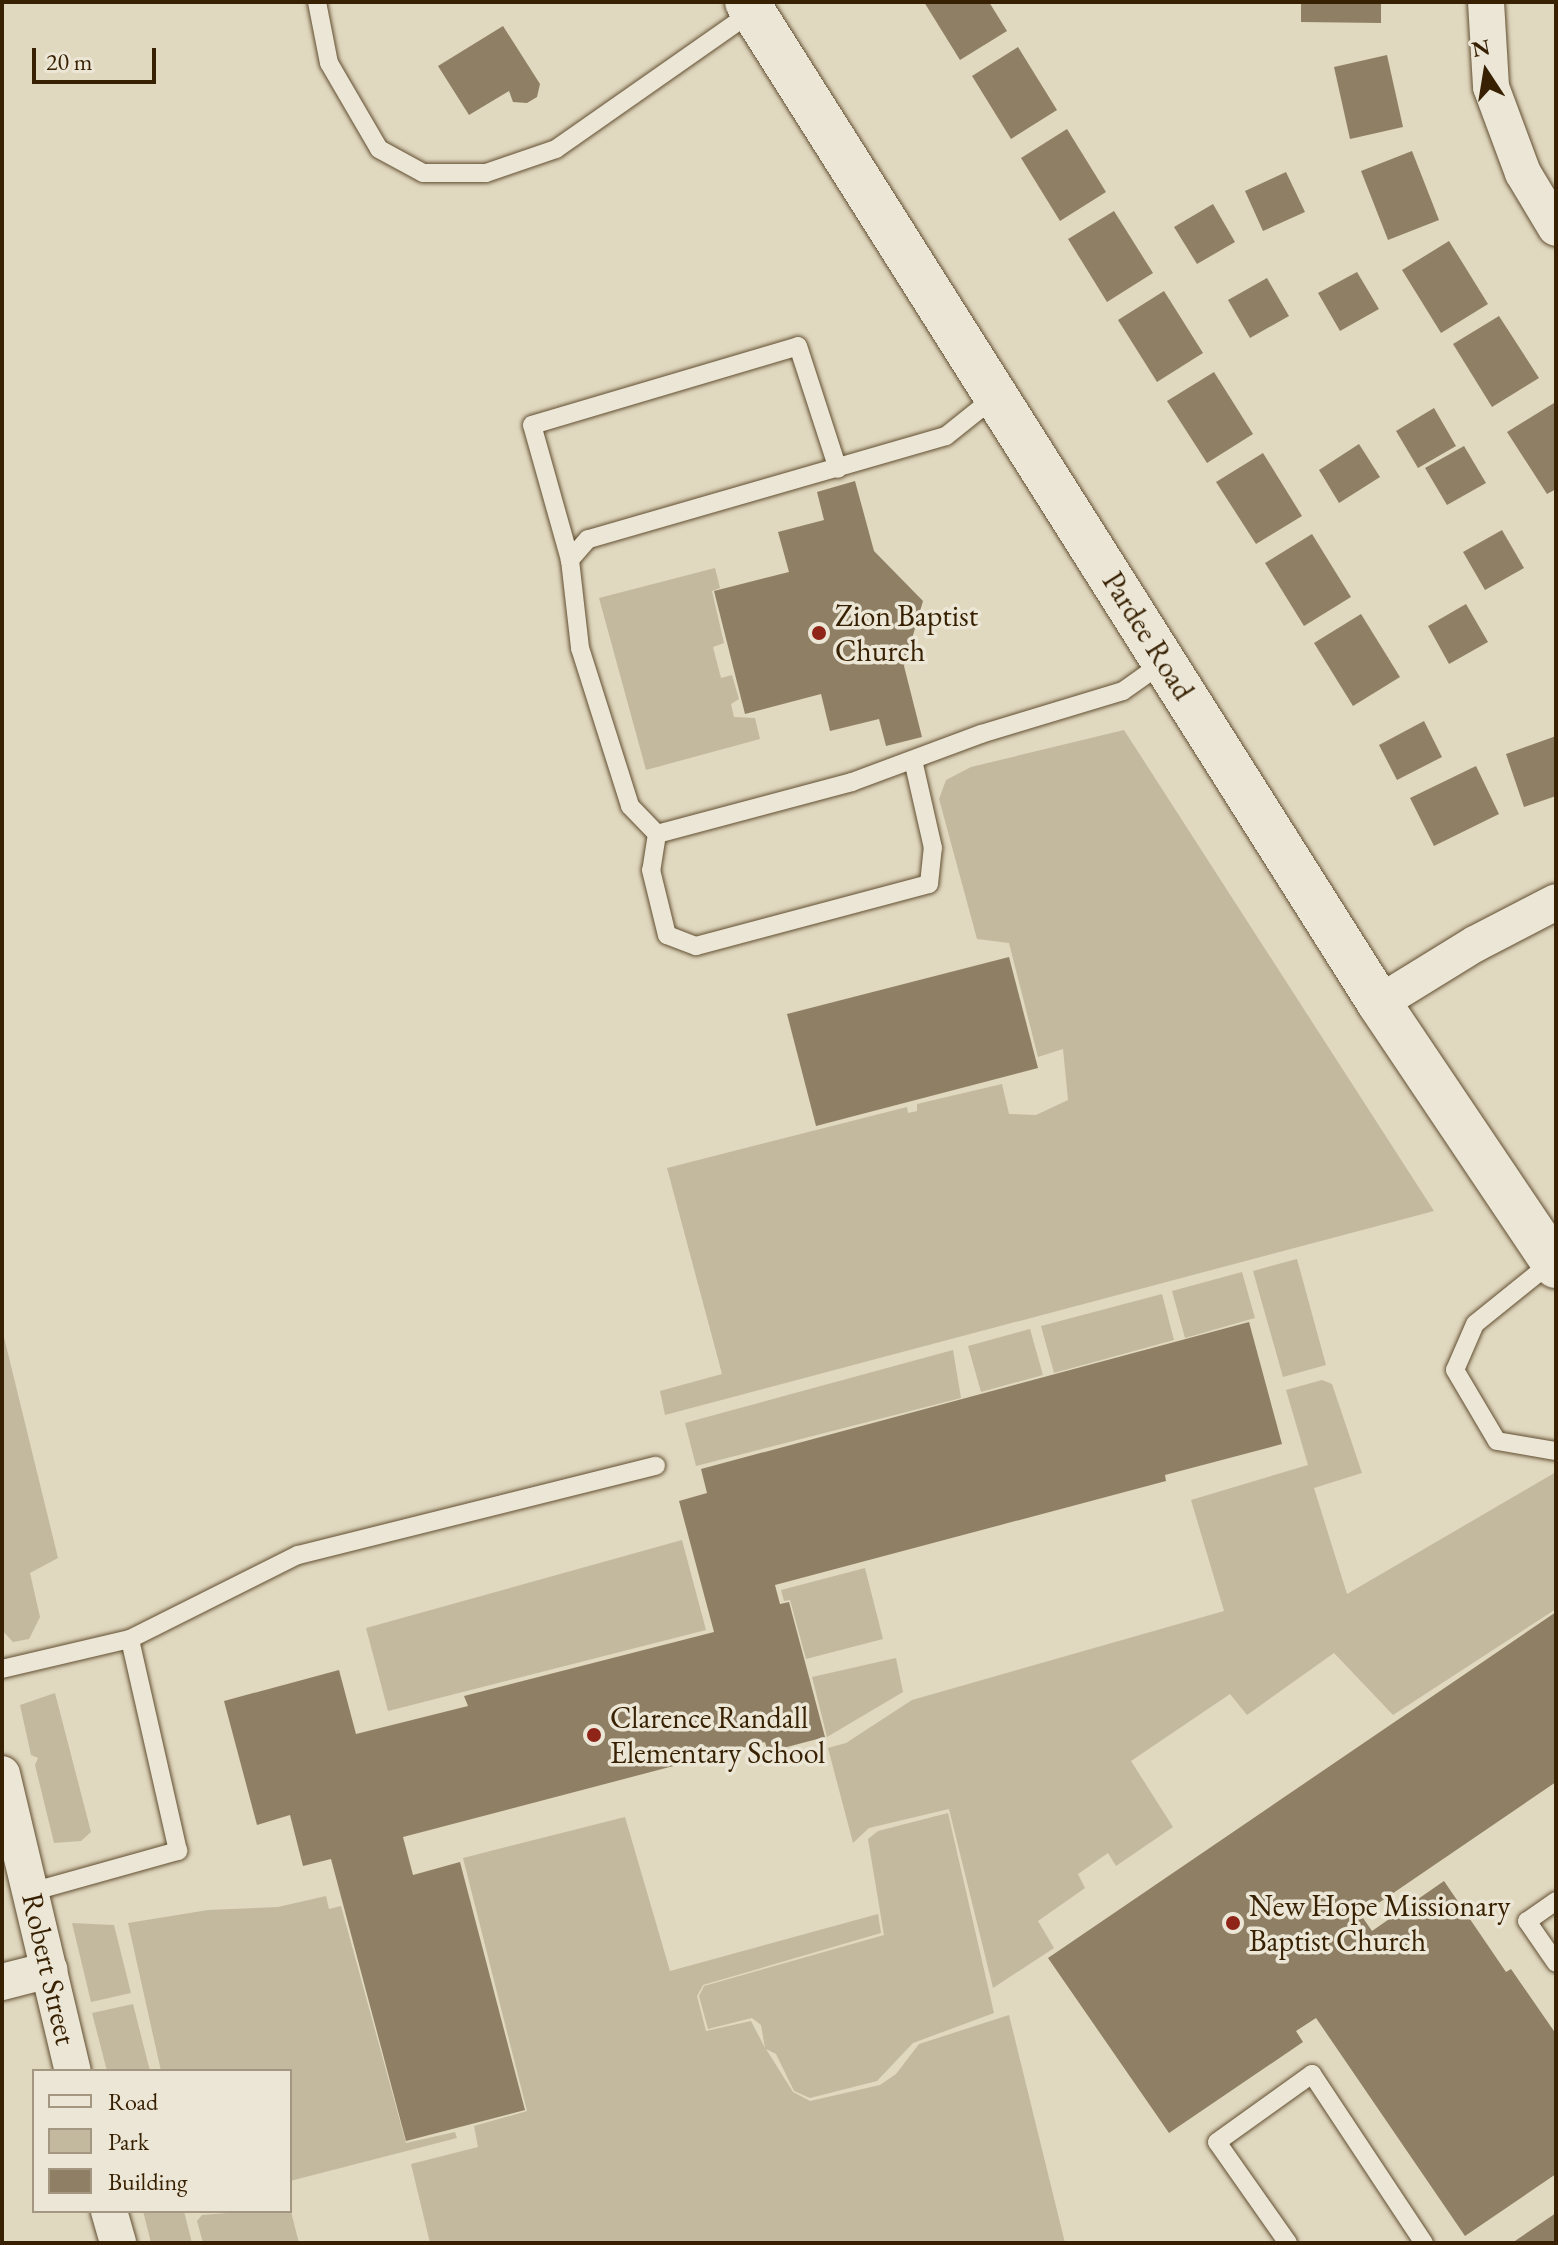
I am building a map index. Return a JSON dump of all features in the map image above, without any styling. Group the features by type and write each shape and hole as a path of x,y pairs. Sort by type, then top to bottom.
{"main road":[{"name":"Pardee Road","path":"750,7 1379,1003 1555,1264"}],"street":[{"path":"1486,2 1491,87 1523,173 1556,228"},
{"path":"1379,1003 1475,944 1556,902"},
{"name":"Robert Street","path":"2,1774 73,2069"},
{"path":"2,1982 49,1970"},
{"path":"110,2213 118,2243"}],"lane":[{"path":"317,2 329,63 379,149 423,173 486,173 556,149 750,7"},
{"path":"657,834 630,806 580,648 570,560 532,425 798,346 838,469"},
{"path":"570,560 588,539 946,436 996,396"},
{"path":"657,834 852,782 1123,691 1164,662"},
{"path":"657,834 651,870 667,935 696,946 929,884 933,848 913,760"},
{"path":"1555,1264 1475,1324 1455,1370 1497,1441 1556,1451"},
{"path":"2,1669 130,1639 298,1555 656,1466"},
{"path":"31,1892 178,1851 130,1639"},
{"path":"1556,1901 1527,1921 1556,1963"},
{"path":"1288,2243 1217,2142 1312,2074 1424,2243"}],"green space":[{"path":"715,568 720,588 712,591 724,643 713,647 721,678 732,675 739,699 731,704 734,717 755,718 760,739 646,770 599,598"},
{"path":"1124,730 1434,1211 665,1415 660,1391 722,1374 667,1168 907,1107 908,1113 917,1111 917,1104 1002,1084 1009,1114 1036,1115 1068,1100 1063,1049 1038,1057 1009,943 977,939 939,799 946,780 971,767"},
{"path":"1297,1259 1326,1365 1283,1377 1253,1271"},
{"path":"1242,1272 1255,1318 1185,1338 1172,1291"},
{"path":"1162,1294 1174,1340 1054,1373 1041,1326"},
{"path":"2,1329 58,1558 30,1573 40,1617 29,1639 13,1642 2,1630"},
{"path":"1030,1329 1043,1375 981,1392 968,1346"},
{"path":"953,1350 961,1398 696,1466 685,1423"},
{"path":"1322,1380 1332,1384 1362,1473 1314,1488 1347,1594 1556,1472 1556,1609 1393,1715 1334,1653 1247,1715 1230,1694 1131,1761 1173,1827 1116,1866 1108,1853 1078,1874 1085,1888 1038,1921 1054,1948 993,1988 949,1809 869,1828 853,1843 828,1748 846,1743 912,1700 1224,1611 1191,1500 1308,1465 1286,1390"},
{"path":"682,1540 706,1630 388,1711 366,1628"},
{"path":"865,1568 883,1639 806,1659 790,1600 784,1601 781,1590"},
{"path":"896,1658 903,1692 827,1737 812,1677"},
{"path":"55,1693 91,1832 81,1841 54,1843 35,1765 38,1758 31,1755 20,1705"},
{"path":"948,1813 994,2013 913,2043 877,2081 810,2098 794,2091 776,2054 766,2049 793,2092 810,2101 880,2085 896,2074 919,2044 1009,2015 1065,2243 430,2243 411,2164 478,2147 474,2126 527,2111 463,1858 625,1817 670,1971 878,1914 881,1933 703,1985 697,1996 706,2031 751,2021 765,2048 761,2025 752,2018 708,2029 699,1996 704,1986 884,1935 868,1839 878,1831"},
{"path":"326,1896 329,1909 341,1906 406,2143 455,2132 457,2138 292,2180 292,2069 161,2069 128,1923 208,1910 278,1907"},
{"path":"72,1923 114,1925 131,1993 91,2002"},
{"path":"133,2004 149,2069 106,2069 92,2013"},
{"path":"144,2213 184,2213 192,2243 151,2243"},
{"path":"291,2213 299,2243 203,2243 197,2221 202,2215"}],"building":[{"path":"924,2 989,2 1007,31 960,60"},
{"path":"1301,2 1381,2 1381,23 1301,22"},
{"path":"503,26 540,84 537,97 527,103 513,102 509,91 469,115 438,66"},
{"path":"1018,47 1057,110 1011,139 972,76"},
{"path":"1387,55 1403,127 1350,139 1334,67"},
{"path":"1067,129 1106,192 1060,221 1021,158"},
{"path":"1412,151 1439,220 1388,240 1361,171"},
{"path":"1286,172 1305,212 1263,231 1245,191"},
{"path":"1213,204 1235,242 1197,264 1174,227"},
{"path":"1114,211 1153,273 1107,302 1068,239"},
{"path":"1449,241 1488,304 1441,333 1402,270"},
{"path":"1357,272 1379,309 1340,331 1318,293"},
{"path":"1267,278 1289,316 1250,338 1228,300"},
{"path":"1164,291 1203,353 1157,382 1118,320"},
{"path":"1499,316 1539,378 1492,407 1453,344"},
{"path":"1214,372 1253,434 1207,463 1167,401"},
{"path":"1554,403 1556,489 1547,494 1507,432"},
{"path":"1434,408 1456,446 1418,468 1396,431"},
{"path":"1359,444 1380,477 1339,503 1319,470"},
{"path":"1464,446 1486,483 1447,505 1425,468"},
{"path":"1263,453 1302,516 1256,544 1216,482"},
{"name":"Zion Baptist Church","path":"855,481 874,551 923,601 904,666 922,737 886,746 879,719 830,731 821,694 745,714 714,591 789,572 778,532 824,520 817,492"},
{"path":"1502,530 1524,568 1485,590 1463,552"},
{"path":"1312,534 1351,597 1304,626 1265,563"},
{"path":"1466,604 1488,642 1449,664 1428,626"},
{"path":"1361,614 1400,677 1353,706 1314,643"},
{"path":"1424,721 1442,757 1397,780 1379,745"},
{"path":"1556,736 1556,796 1524,807 1506,754"},
{"path":"1476,766 1499,814 1434,846 1410,798"},
{"path":"1009,957 1038,1068 816,1126 787,1014"},
{"path":"1249,1322 1282,1444 1165,1475 1166,1481 775,1585 780,1604 789,1602 825,1737 768,1752 765,1742 403,1837 413,1875 460,1862 525,2110 406,2141 331,1859 303,1866 290,1815 257,1825 224,1701 339,1670 356,1734 468,1706 464,1696 714,1632 679,1501 707,1493 701,1469"},
{"name":"New Hope Missionary Baptist Church","path":"1556,1612 1556,1782 1361,1915 1372,1931 1444,1881 1506,1972 1511,1969 1556,2034 1556,2174 1465,2236 1316,2018 1296,2031 1303,2042 1169,2133 1048,1958"},
{"path":"1556,2213 1556,2243 1512,2243"}],"place":[{"name":"Zion Baptist Church","path":"819,633"},
{"name":"Clarence Randall Elementary School","path":"594,1735"},
{"name":"New Hope Missionary Baptist Church","path":"1233,1923"}]}
